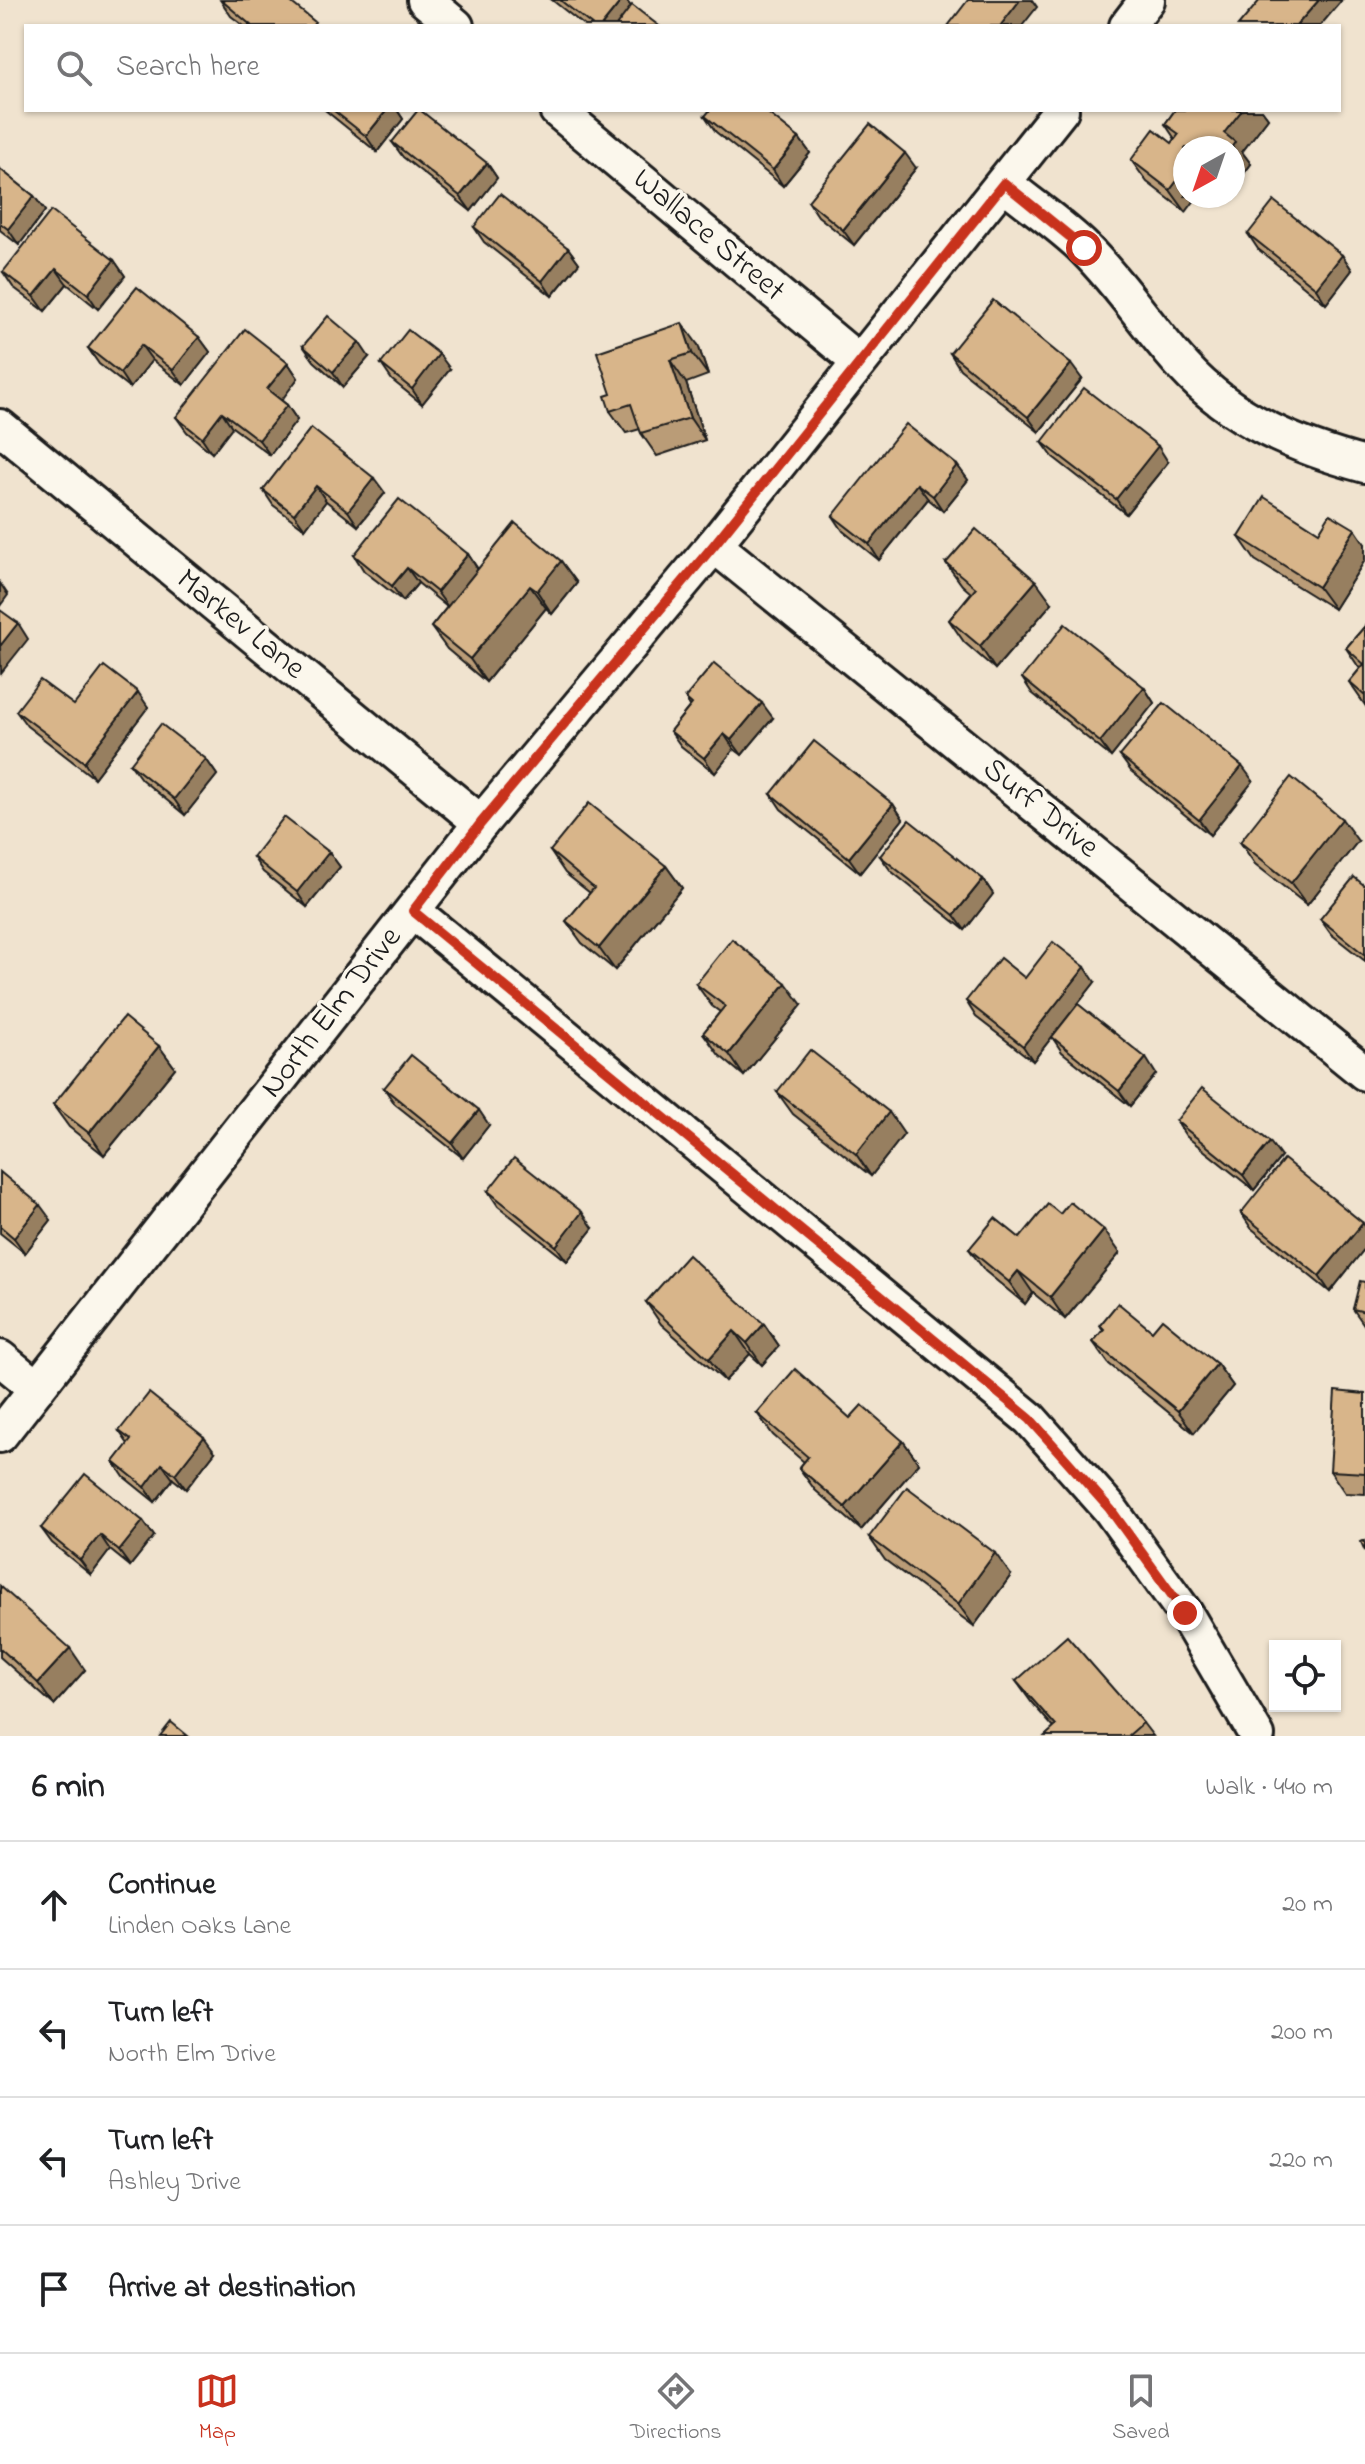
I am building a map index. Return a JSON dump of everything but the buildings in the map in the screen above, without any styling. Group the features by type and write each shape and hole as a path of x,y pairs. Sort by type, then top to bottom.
{"street":[{"path":"425,0 454,24"},
{"path":"1129,24 1147,0"},
{"name":"Wallace Street","path":"559,112 859,362"},
{"name":"North Elm Drive","path":"0,1435 481,823 714,545 1059,112"},
{"path":"1004,183 1084,248 1129,297 1185,369 1244,418 1313,451 1365,465"},
{"name":"Markev Lane","path":"0,427 481,823"},
{"name":"Surf Drive","path":"714,545 1365,1073"},
{"path":"413,911 1030,1419 1120,1522 1185,1613 1257,1736"},
{"path":"0,1358 37,1388"}],"route":[{"path":"1084,248 1004,183 714,545 481,823 413,911 1030,1419 1110,1509 1185,1613"}]}
